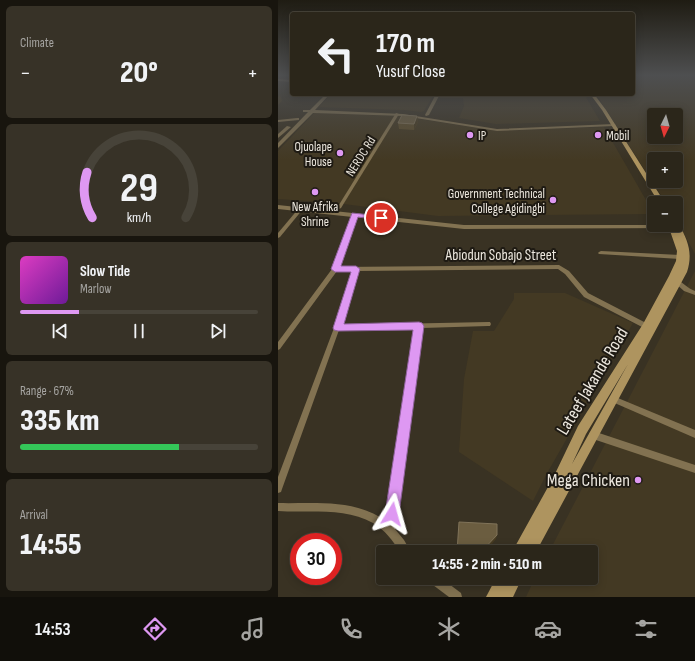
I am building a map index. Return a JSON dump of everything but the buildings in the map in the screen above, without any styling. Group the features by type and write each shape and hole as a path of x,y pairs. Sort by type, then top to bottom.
{"main road":[{"path":"596,104 611,124 657,196"},
{"path":"611,124 653,196"},
{"path":"676,232 680,248 680,257"},
{"name":"Lateef Jakande Road","path":"533,545 687,263 688,253 678,232"},
{"name":"Lateef Jakande Road","path":"522,545 557,482 582,430 646,326 673,276 680,257"},
{"path":"493,597 499,585"},
{"path":"506,597 512,585"}],"street":[{"path":"278,146 315,104"},
{"path":"278,138 297,119 317,104"},
{"path":"427,115 433,104"},
{"path":"310,110 400,111 497,127 587,125"},
{"path":"336,110 397,114 497,130 611,124"},
{"name":"NERDC Rd","path":"339,208 397,114"},
{"path":"278,121 297,119"},
{"path":"278,124 285,125 288,128"},
{"path":"278,202 339,208 464,227 647,222"},
{"path":"278,207 400,218"},
{"path":"278,236 301,209"},
{"path":"278,347 335,269 355,215"},
{"path":"588,224 647,225"},
{"path":"601,253 680,257"},
{"name":"Abiodun Sobajo Street","path":"335,269 559,267 569,273 580,290 586,295 646,326"},
{"path":"278,489 338,328 356,269"},
{"path":"677,282 686,290 695,293"},
{"path":"338,328 488,324"},
{"path":"390,530 419,326"},
{"path":"613,399 695,434"},
{"path":"593,435 695,469"},
{"path":"278,507 342,508 359,512 374,518 390,530 401,545"},
{"path":"442,585 457,597"}],"shaded area":[{"path":"322,104 428,104 424,111 421,112 319,107"},
{"path":"464,104 590,104 600,121 496,124 459,118"},
{"path":"602,104 695,104 695,254 683,232 683,196 662,196 656,188 683,188 683,152 647,152 647,173"},
{"path":"314,113 401,116 497,131 604,127 647,202 647,214 438,216 336,203 278,199 278,151"},
{"path":"695,271 695,597 526,597 532,585 598,585 598,545 553,545"},
{"path":"514,293 565,293 633,323 546,475 533,501 459,452 464,379 473,331 494,331 514,299"}],"place":[{"name":"IP","path":"470,135"},
{"name":"Mobil","path":"598,135"},
{"name":"Ojuolape House","path":"340,153"},
{"name":"New Afrika Shrine","path":"315,192"},
{"name":"Government Technical College Agidingbi","path":"553,200"},
{"name":"Mega Chicken","path":"638,480"}],"route":[{"path":"381,218 355,215 335,269 356,269 338,328 419,326 392,514"}]}
